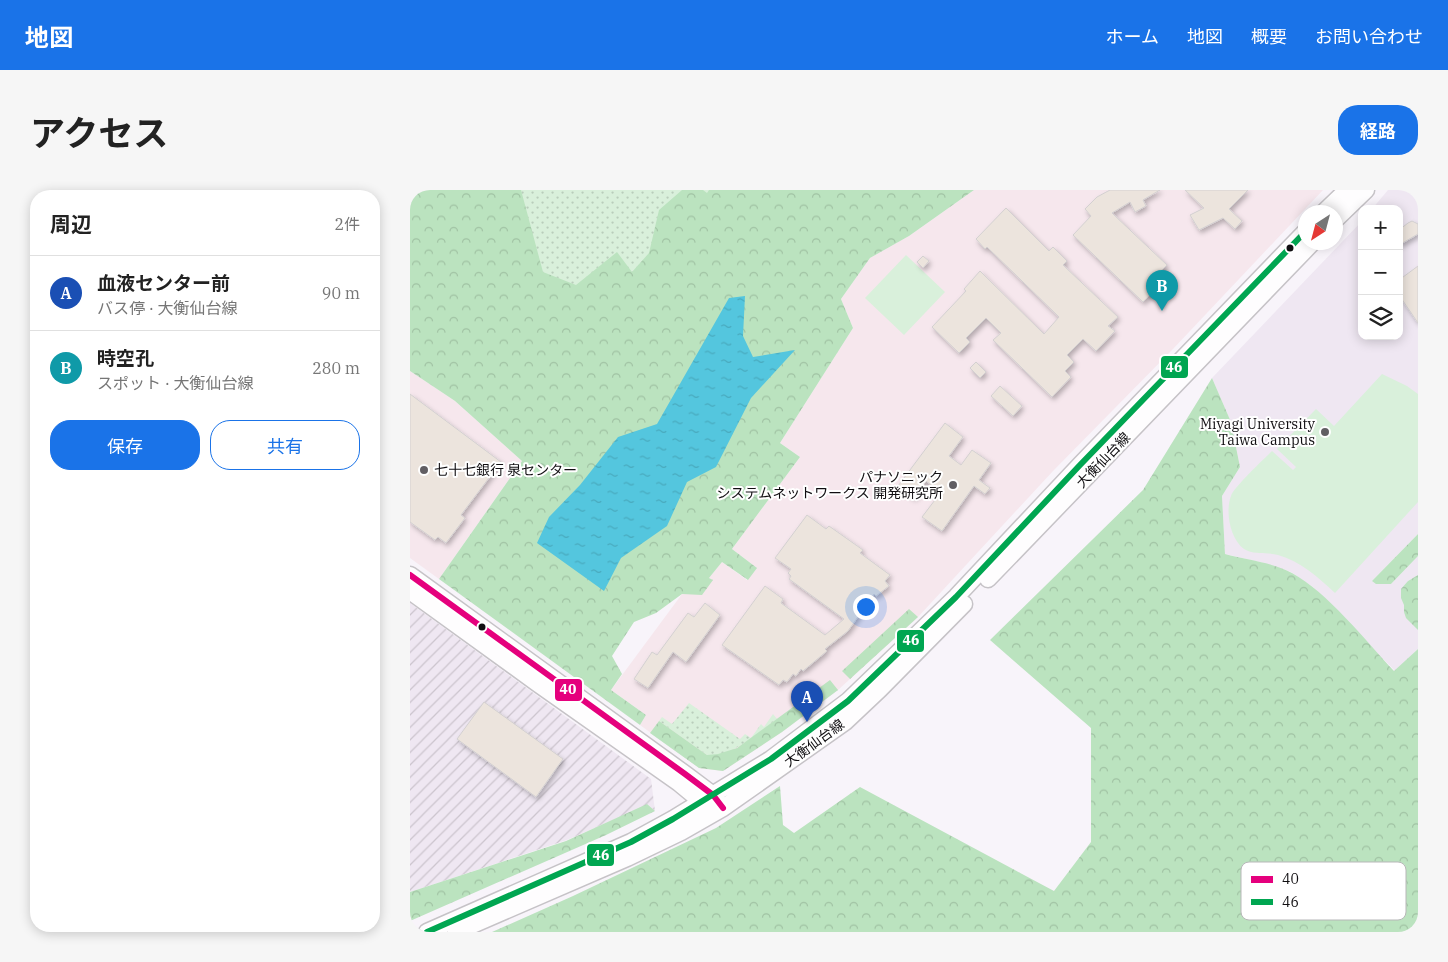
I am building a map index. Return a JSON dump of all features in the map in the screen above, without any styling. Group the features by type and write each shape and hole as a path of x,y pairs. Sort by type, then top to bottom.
{"main road":[{"path":"1331,205 1347,190"},
{"path":"1343,212 1366,190"},
{"name":"大衡仙台線","path":"456,932 627,858 681,832 712,805 828,716 874,677 956,597 1080,465 1298,239"},
{"name":"大衡仙台線","path":"427,932 712,805 845,722 922,648 1305,250"},
{"path":"410,575 685,774 712,805"},
{"path":"410,591 536,683 712,805"}],"shaded area":[{"path":"974,190 1323,190 1309,205 1298,205 1298,216 1173,349 1053,471 918,617 838,690 782,732 723,771 699,768 640,725 646,715 611,690 682,594 713,580 709,578 722,562 747,580 757,568 732,549 800,457 780,443 853,328 841,299 870,258 909,236"},
{"name":"Miyagi University Taiwa Campus","path":"1388,190 1418,190 1418,534 1372,581 1391,584 1418,556 1418,575 1408,581 1404,612 1418,630 1418,649 1395,671 1313,587 1291,572 1264,563 1225,554 1222,496 1240,467 1231,422 1212,378 1334,250 1343,250 1343,241 1358,225 1358,340 1403,340 1403,205 1375,205"},
{"path":"410,371 455,401 522,461 439,579 410,558"},
{"path":"410,603 651,779 655,811 647,805 567,840 410,892"}],"green space":[{"path":"410,190 521,190 543,272 576,285 617,252 632,272 649,253 659,210 682,190 703,190 707,193 709,190 974,190 909,236 870,258 841,299 853,328 780,443 800,457 732,549 757,568 748,580 722,562 709,578 713,580 702,595 682,594 656,613 634,622 612,656 622,674 611,690 646,715 640,725 439,579 522,461 455,401 410,371"},
{"path":"499,190 853,190 629,319 526,287"},
{"path":"906,255 945,292 904,335 865,298"},
{"path":"1382,374 1407,386 1418,394 1418,502 1335,593 1294,561 1278,555 1252,552 1244,549 1235,539 1232,532 1229,502 1237,487 1272,451 1293,470 1296,467 1277,449 1316,409 1334,426"},
{"path":"1212,378 1231,422 1240,467 1222,496 1225,554 1276,566 1305,581 1346,618 1394,671 1418,649 1418,932 492,932 716,828 780,786 783,825 794,833 860,787 1054,891 1091,842 1091,728 990,640 1143,490"},
{"path":"1418,534 1418,556 1391,584 1376,584 1372,581"},
{"path":"1418,575 1418,630 1406,618 1401,598 1401,589 1408,581"},
{"path":"909,609 918,617 850,679 842,671"},
{"path":"830,680 838,690 782,732 723,771 699,768 650,733 659,721 707,755 718,754 737,748"},
{"path":"689,703 740,739 745,734 751,738 761,724 764,727 773,714 777,719 753,737 735,748 717,755 707,755 659,721 662,717 672,724"},
{"path":"647,804 655,811 606,835 410,921 410,892 566,841"}],"water":[{"path":"745,296 743,336 753,357 795,350 751,398 716,467 687,482 667,526 621,558 604,591 537,543 549,517 580,485 618,437 657,424 729,298"}],"building":[{"path":"1110,190 1160,190 1143,200 1146,206 1135,212 1130,202 1112,213 1167,265 1162,270 1168,276 1143,302 1073,235 1091,216 1085,209 1097,197"},
{"path":"1185,190 1248,190 1229,209 1242,221 1235,229 1223,218 1199,230 1190,215 1204,208"},
{"path":"1006,208 1049,251 1053,247 1067,261 1063,265 1118,317 1108,326 1115,331 1096,351 1083,339 1067,355 1074,362 1065,371 1071,377 1052,397 993,340 1001,333 986,318 966,338 970,342 959,353 932,327 966,291 964,289 980,271 1044,334 1059,317 987,247 985,249 976,239"},
{"path":"1412,221 1418,224 1418,234 1403,243 1403,227"},
{"path":"923,256 929,261 923,268 917,262"},
{"path":"1418,266 1418,323 1403,301 1403,277"},
{"path":"976,362 986,372 980,378 970,368"},
{"path":"1000,386 1022,406 1013,416 991,396"},
{"path":"410,394 501,462 461,515 465,518 446,543 438,537 435,540 410,522"},
{"path":"945,423 963,437 949,456 961,465 972,450 991,463 979,480 990,488 985,494 974,486 942,531 922,517 941,492 926,481 914,498 898,486"},
{"path":"807,515 826,529 829,526 863,550 860,553 890,575 885,581 889,586 876,596 874,594 848,631 825,649 827,651 803,671 801,669 796,676 793,674 787,682 783,680 779,685 722,645 765,586 783,599 781,603 825,635 844,619 789,579 791,576 788,573 791,569 775,558"},
{"path":"705,603 720,615 686,662 673,652 648,688 634,679 652,652 657,655 688,613 694,617"},
{"path":"484,702 563,759 536,797 457,739"}],"transit line":[{"name":"46","path":"427,932 631,842 673,819 771,759 848,701 956,597 1080,465 1298,239"},
{"name":"40","path":"410,575 685,774 713,795 723,808"}],"place":[{"name":"時空孔","path":"1162,311"},
{"name":"Miyagi University Taiwa Campus","path":"1325,432"},
{"name":"七十七銀行 泉センター","path":"424,470"},
{"name":"パナソニック システムネットワークス 開発研究所","path":"953,485"},
{"name":"血液センター前","path":"807,722"}]}
